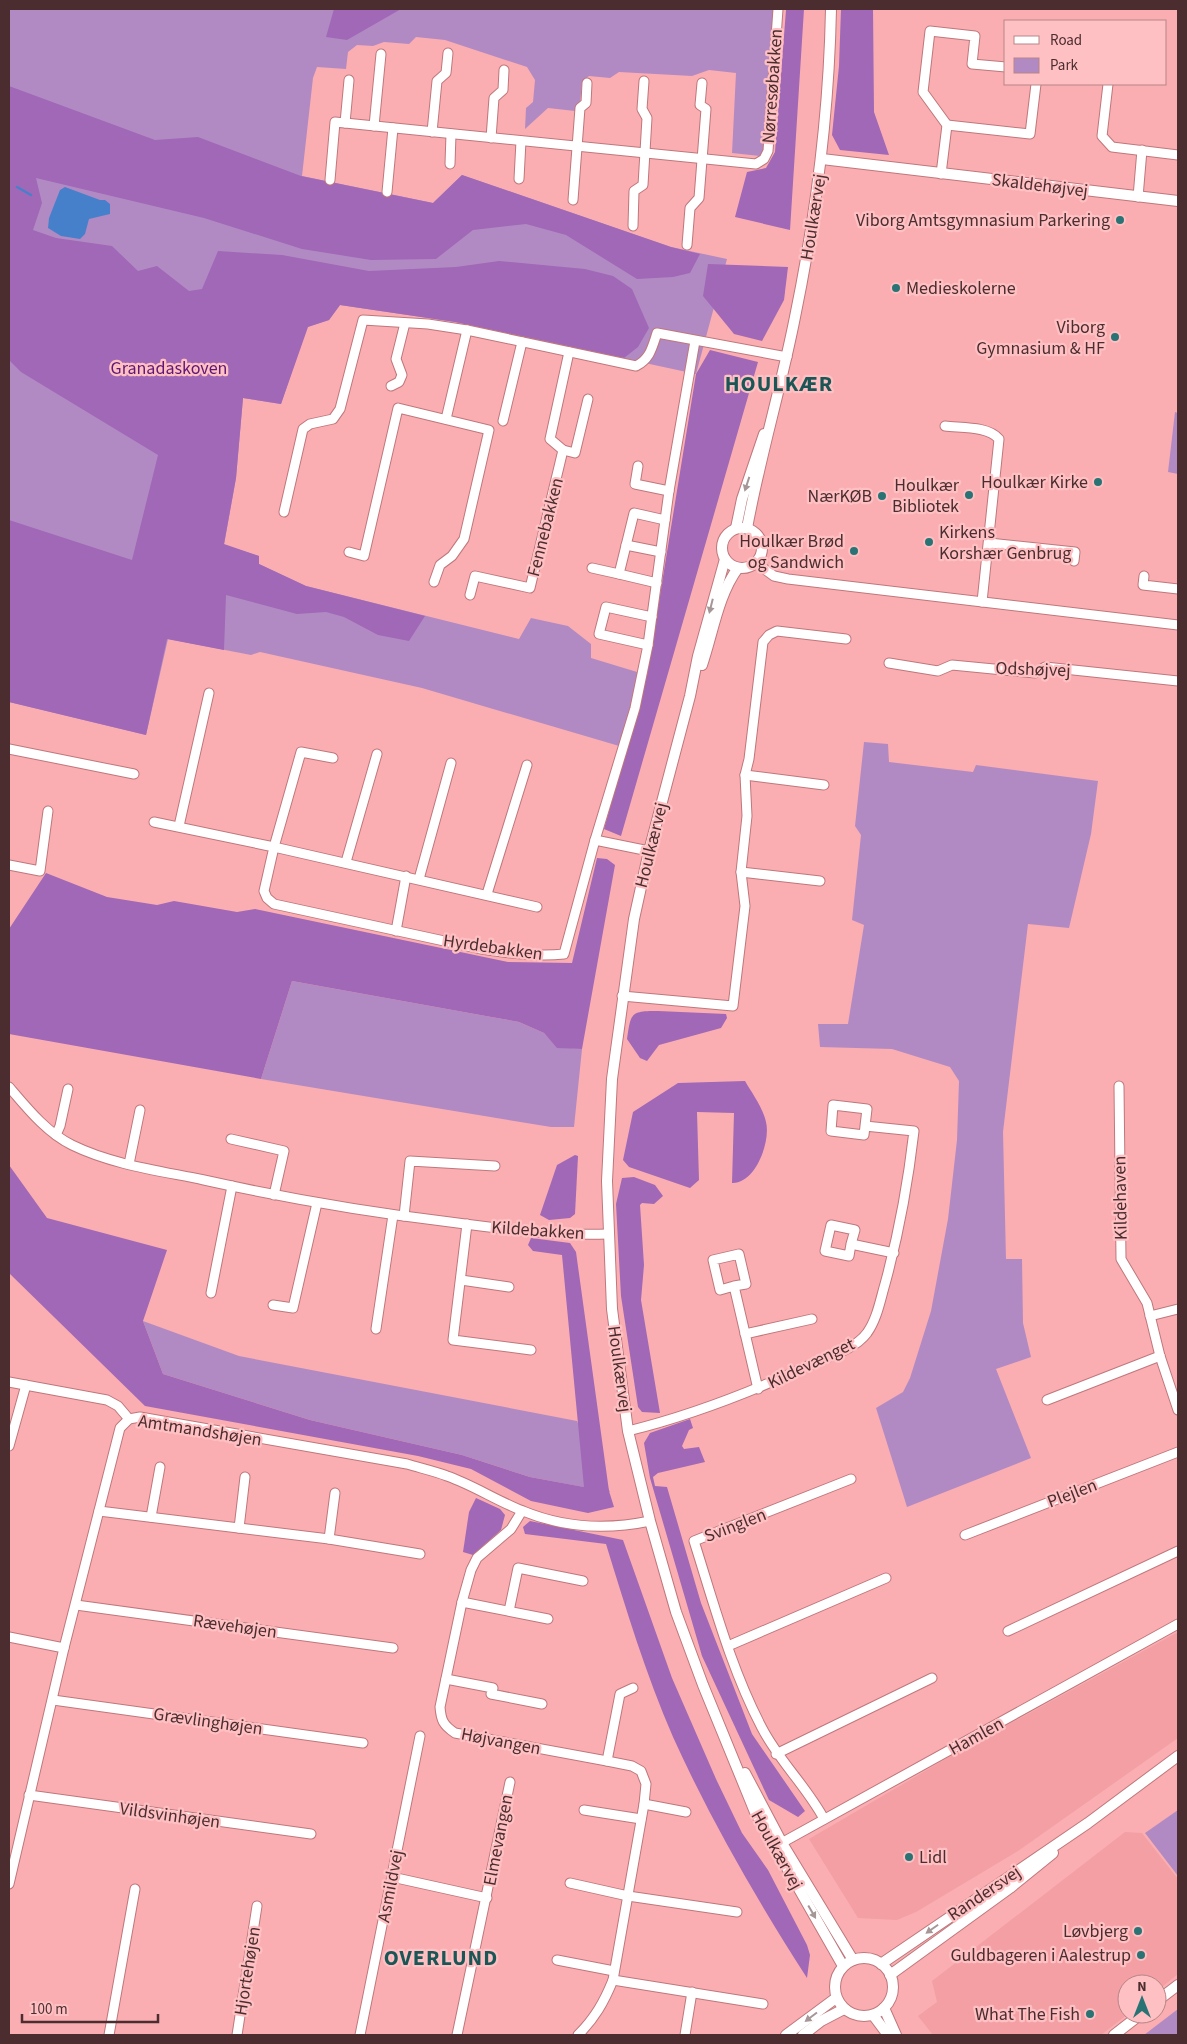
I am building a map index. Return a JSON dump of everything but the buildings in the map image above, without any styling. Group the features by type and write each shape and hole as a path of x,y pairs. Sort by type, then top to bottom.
{"street":[{"name":"Nørresøbakken","path":"345,123 756,164 764,159 768,151 778,9"},
{"name":"Houlkærvej","path":"747,528 751,502 767,444 770,422 787,357 812,232 822,159 830,58 831,9"},
{"path":"941,174 946,125 923,92 930,31 975,36 972,64 1004,68"},
{"path":"432,132 437,81 446,73 448,53"},
{"path":"374,126 381,54"},
{"path":"490,138 494,98 503,90 504,70"},
{"path":"330,180 335,122 345,123 348,80"},
{"path":"633,226 634,192 643,185 647,118 642,109 644,81"},
{"path":"574,200 580,108 586,103 588,83"},
{"path":"687,245 690,208 699,198 706,109 700,105 702,83"},
{"path":"946,125 1030,134 1036,85"},
{"path":"1108,85 1102,136 1112,147 1178,155"},
{"path":"387,192 393,128"},
{"path":"450,164 451,134"},
{"path":"519,179 521,141"},
{"path":"1138,197 1142,150"},
{"name":"Skaldehøjvej","path":"822,159 1178,201"},
{"path":"284,512 303,429 310,424 333,419 340,410 363,320 467,330 636,366 644,362 650,353 657,334 787,357"},
{"path":"391,386 399,382 402,375 396,359 405,323"},
{"path":"446,419 467,330"},
{"path":"652,617 606,607 599,634 648,645 657,583 669,491 695,341"},
{"path":"503,421 522,342"},
{"path":"568,352 550,439 563,450 575,453 588,399"},
{"path":"349,552 364,556 398,408 488,430 464,539 452,556 440,565 434,582"},
{"name":"Houlkærvej","path":"736,528 742,499 761,442 770,422"},
{"path":"946,426 986,431 994,433 1000,439 982,602"},
{"name":"Fennebakken","path":"470,595 475,576 530,588 563,450"},
{"path":"638,466 635,484 669,491"},
{"path":"619,574 634,513 665,520"},
{"path":"736,528 747,528 758,536 762,546 760,558 756,563 744,568 738,568 725,559 722,551 723,541 728,533 736,528"},
{"path":"989,543 1075,552 1074,561"},
{"path":"626,544 661,552"},
{"name":"Houlkærvej","path":"725,559 698,656 690,696 649,851 634,919 622,996 612,1079 608,1155 608,1234 612,1309 628,1431 650,1521 676,1612 754,1812 778,1845 853,1960"},
{"path":"756,563 774,576 788,579 1178,625"},
{"path":"592,568 657,583"},
{"name":"Houlkærvej","path":"690,696 728,586 738,568"},
{"path":"1144,576 1143,584 1178,589"},
{"path":"622,996 733,1006 745,906 741,872 747,816 745,775 749,759 763,642 769,635 777,631 846,639"},
{"name":"Hyrdebakken","path":"333,758 301,752 274,847 264,891 267,898 274,904 508,953 564,954 595,840 635,708 648,645"},
{"name":"Odshøjvej","path":"889,663 938,671 952,665 1035,673 1045,667 1178,681"},
{"path":"179,826 209,693"},
{"path":"9,749 134,774"},
{"path":"346,862 377,754"},
{"path":"419,879 451,763"},
{"path":"487,894 528,765"},
{"path":"745,775 824,785"},
{"path":"9,865 40,871 48,811"},
{"path":"154,822 346,862 537,907"},
{"path":"595,840 649,851"},
{"path":"741,872 820,881"},
{"path":"396,931 406,876"},
{"name":"Kildehaven","path":"1119,1086 1121,1259 1147,1303 1150,1316"},
{"name":"Kildebakken","path":"9,1087 56,1135 91,1154 129,1164 274,1195 393,1215 541,1233 608,1234"},
{"path":"56,1135 60,1126 68,1090"},
{"name":"Kildevænget","path":"833,1105 867,1109 865,1126 864,1135 830,1131 833,1105"},
{"path":"129,1164 140,1110"},
{"name":"Kildevænget","path":"628,1431 672,1420 758,1389 850,1347 863,1338 876,1318 894,1253 908,1181 914,1131 865,1126"},
{"path":"231,1139 284,1151 274,1195"},
{"path":"404,1216 410,1161 495,1166"},
{"path":"211,1293 232,1186"},
{"path":"273,1305 293,1308 317,1203"},
{"path":"376,1329 393,1215"},
{"name":"Kildebakken","path":"467,1224 453,1340 531,1350"},
{"path":"851,1244 894,1253"},
{"path":"739,1254 746,1284 734,1286 720,1290 713,1260 739,1254"},
{"path":"461,1280 509,1287"},
{"name":"Kildevænget","path":"734,1286 758,1389"},
{"path":"1177,1405 1160,1356 1150,1316 1178,1309"},
{"path":"745,1334 812,1319"},
{"path":"1047,1400 1160,1356"},
{"path":"9,1382 106,1400 118,1406 129,1419"},
{"path":"9,1446 26,1385"},
{"name":"Amtmandshøjen","path":"9,1884 64,1648 120,1428 129,1419 140,1417 407,1464 448,1476 522,1511 550,1521 579,1526 629,1525 650,1521"},
{"name":"Plejlen","path":"965,1535 1178,1452"},
{"path":"151,1517 160,1467"},
{"path":"239,1528 245,1477"},
{"name":"Svinglen","path":"824,1819 819,1808 776,1754 745,1692 694,1541 851,1479"},
{"path":"329,1539 335,1493"},
{"path":"99,1511 329,1539 420,1554"},
{"name":"Højvangen","path":"522,1511 511,1529 477,1558 462,1602 440,1707 440,1718 444,1726 454,1732 632,1766 641,1771 646,1784 644,1804 614,1975 605,2001 594,2019 578,2035"},
{"path":"1008,1631 1178,1551"},
{"path":"509,1611 518,1568 583,1581"},
{"path":"728,1646 886,1578"},
{"path":"462,1602 548,1619"},
{"name":"Rævehøjen","path":"76,1605 393,1648"},
{"name":"Hamlen","path":"778,1845 1178,1624"},
{"path":"9,1637 64,1648"},
{"path":"776,1754 932,1678"},
{"path":"446,1679 493,1688 491,1694 542,1704"},
{"path":"607,1761 620,1694 633,1688"},
{"name":"Grævlinghøjen","path":"53,1700 363,1743"},
{"name":"Asmildvej","path":"360,2035 420,1736"},
{"name":"Randersvej","path":"881,1964 1088,1822 1178,1756"},
{"name":"Elmevangen","path":"457,2035 510,1782"},
{"name":"Vildsvinhøjen","path":"29,1795 311,1834"},
{"path":"644,1804 686,1812"},
{"path":"584,1810 641,1819"},
{"name":"Randersvej","path":"890,1975 1016,1883 1088,1822"},
{"name":"Houlkærvej","path":"778,1845 843,1966"},
{"name":"Elmevangen","path":"392,1877 486,1898"},
{"path":"570,1883 628,1896 737,1912"},
{"path":"109,2035 134,1889"},
{"name":"Hjortehøjen","path":"237,2035 258,1906"},
{"path":"865,1958 881,1964 890,1975 892,1992 884,2008 873,2015 858,2016 844,2009 836,1998 835,1981 843,1966 853,1960 865,1958"},
{"path":"557,1960 692,1992 763,2004"},
{"path":"1167,1993 1178,1985"},
{"path":"685,2035 692,1992"},
{"path":"786,2035 836,1998"},
{"path":"884,2008 896,2035"},
{"path":"803,2035 821,2021 844,2009"},
{"path":"873,2015 888,2035"},
{"path":"1114,2035 1128,2024"}],"shaded area":[{"path":"1178,1632 1178,1738 1018,1851 916,1912 897,1920 858,1918 809,1839 949,1757"},
{"path":"1125,1832 1142,1833 1178,1879 1178,1974 1167,1983 1167,1974 1117,1974 1117,2023 1101,2035 933,2035 918,2016 937,2002 932,1981"}],"green space":[{"path":"9,9 774,9 766,145 760,156 732,153 736,73 709,70 692,76 619,72 610,78 589,76 582,82 580,104 575,111 548,108 525,129 526,108 533,102 535,80 527,67 445,40 416,37 409,44 384,42 373,46 357,45 348,52 346,69 317,67 313,78 302,176 433,203 462,175 671,247 727,259 696,374 455,322 340,305 329,320 307,327 281,404 243,398 236,478 224,545 259,556 259,564 306,586 519,639 531,618 568,626 591,644 591,658 647,675 626,748 422,688 260,652 251,655 168,639 146,735 9,702"},
{"path":"334,9 401,9 347,40 326,37"},
{"path":"804,9 790,230 735,217 747,172 766,168 775,152 786,10"},
{"path":"841,9 873,9 874,112 889,155 840,150 832,135 839,66"},
{"name":"Granadaskoven","path":"9,86 155,140 198,137 301,176 433,203 462,175 671,247 700,254 690,273 673,277 637,279 566,235 526,224 473,230 436,259 371,260 302,249 204,218 36,178 42,203 33,230 56,238 112,246 138,271 157,266 189,291 202,289 218,251 282,255 369,271 456,267 499,261 585,269 613,276 632,289 649,328 638,347 624,358 455,322 340,305 329,320 308,327 281,404 243,398 236,478 224,544 259,556 259,564 306,586 425,616 409,641 378,635 344,617 326,612 297,614 226,595 224,650 167,639 146,735 9,702 9,520 132,560 158,455 21,372 9,360"},
{"path":"708,264 788,267 784,300 762,341 734,334 703,296"},
{"path":"710,350 758,362 621,836 604,829 647,675 696,374"},
{"path":"1175,412 1178,413 1178,474 1168,472"},
{"path":"864,742 888,744 889,762 973,772 976,765 1098,781 1091,834 1069,928 1028,924 1003,1132 1006,1259 1022,1259 1023,1323 1031,1357 996,1369 1031,1458 907,1507 876,1408 903,1392 910,1378 931,1311 948,1219 957,1140 959,1081 950,1067 892,1049 820,1047 818,1024 848,1024 864,925 852,920 861,835 855,826"},
{"path":"597,858 607,859 615,865 582,1049 557,1048 544,1033 519,1022 292,981 261,1079 9,1034 9,929 46,873 107,897 157,905 174,901 237,912 255,909 508,962 572,963"},
{"path":"292,981 519,1022 544,1033 557,1047 582,1049 574,1127 551,1127 261,1079"},
{"path":"658,1011 726,1014 727,1018 721,1028 659,1045 647,1061 640,1058 627,1039 631,1019 637,1013"},
{"path":"745,1081 762,1111 767,1130 764,1150 760,1160 748,1177 732,1183 734,1113 697,1112 699,1180 690,1188 629,1167 623,1160 633,1112 678,1083"},
{"path":"575,1155 578,1156 575,1214 570,1218 549,1220 540,1215 557,1165"},
{"path":"9,1165 47,1218 167,1250 143,1321 163,1374 310,1420 462,1455 530,1477 584,1487 562,1255 533,1251 528,1245 531,1238 570,1243 576,1252 609,1491 614,1507 588,1513 531,1501 471,1469 418,1456 145,1406 9,1273"},
{"path":"634,1177 655,1185 663,1196 654,1204 642,1203 640,1205 644,1265 641,1300 660,1413 642,1412 638,1407 621,1296 616,1204 622,1178"},
{"path":"143,1321 239,1356 577,1421 610,1492 530,1477 462,1455 310,1420 163,1374"},
{"path":"690,1419 693,1428 689,1430 682,1446 684,1449 699,1447 705,1462 658,1473 653,1477 655,1486 667,1487 701,1603 752,1734 805,1811 798,1817 769,1800 702,1656 650,1478 644,1443 650,1433"},
{"path":"476,1498 500,1509 505,1515 501,1530 473,1555 463,1552 469,1512"},
{"path":"530,1521 623,1540 672,1678 716,1779 742,1833 768,1870 807,1945 810,1955 807,1978 736,1860 703,1799 673,1737 645,1666 606,1544 525,1534 523,1527"},
{"path":"1178,1810 1178,1876 1145,1833"},
{"path":"1178,2009 1178,2035 1144,2035 1158,2024 1167,2024 1167,2017"}],"water":[{"path":"65,187 100,200 105,200 110,204 110,214 89,219 85,234 80,239 61,236 48,228 49,218 60,190"}],"waterway":[{"path":"17,187 31,195"}],"place":[{"name":"Viborg Amtsgymnasium Parkering","path":"1120,220"},
{"name":"Medieskolerne","path":"896,288"},
{"name":"Viborg Gymnasium & HF","path":"1115,337"},
{"name":"Houlkær Kirke","path":"1098,482"},
{"name":"Houlkær Bibliotek","path":"969,495"},
{"name":"NærKØB","path":"882,496"},
{"name":"Kirkens Korshær Genbrug","path":"929,542"},
{"name":"Houlkær Brød og Sandwich","path":"854,551"},
{"name":"Lidl","path":"909,1857"},
{"name":"Løvbjerg","path":"1138,1931"},
{"name":"Guldbageren i Aalestrup","path":"1141,1955"},
{"name":"What The Fish","path":"1090,2014"}],"district":[{"name":"HOULKÆR","path":"779,383"},
{"name":"OVERLUND","path":"441,1957"}]}
